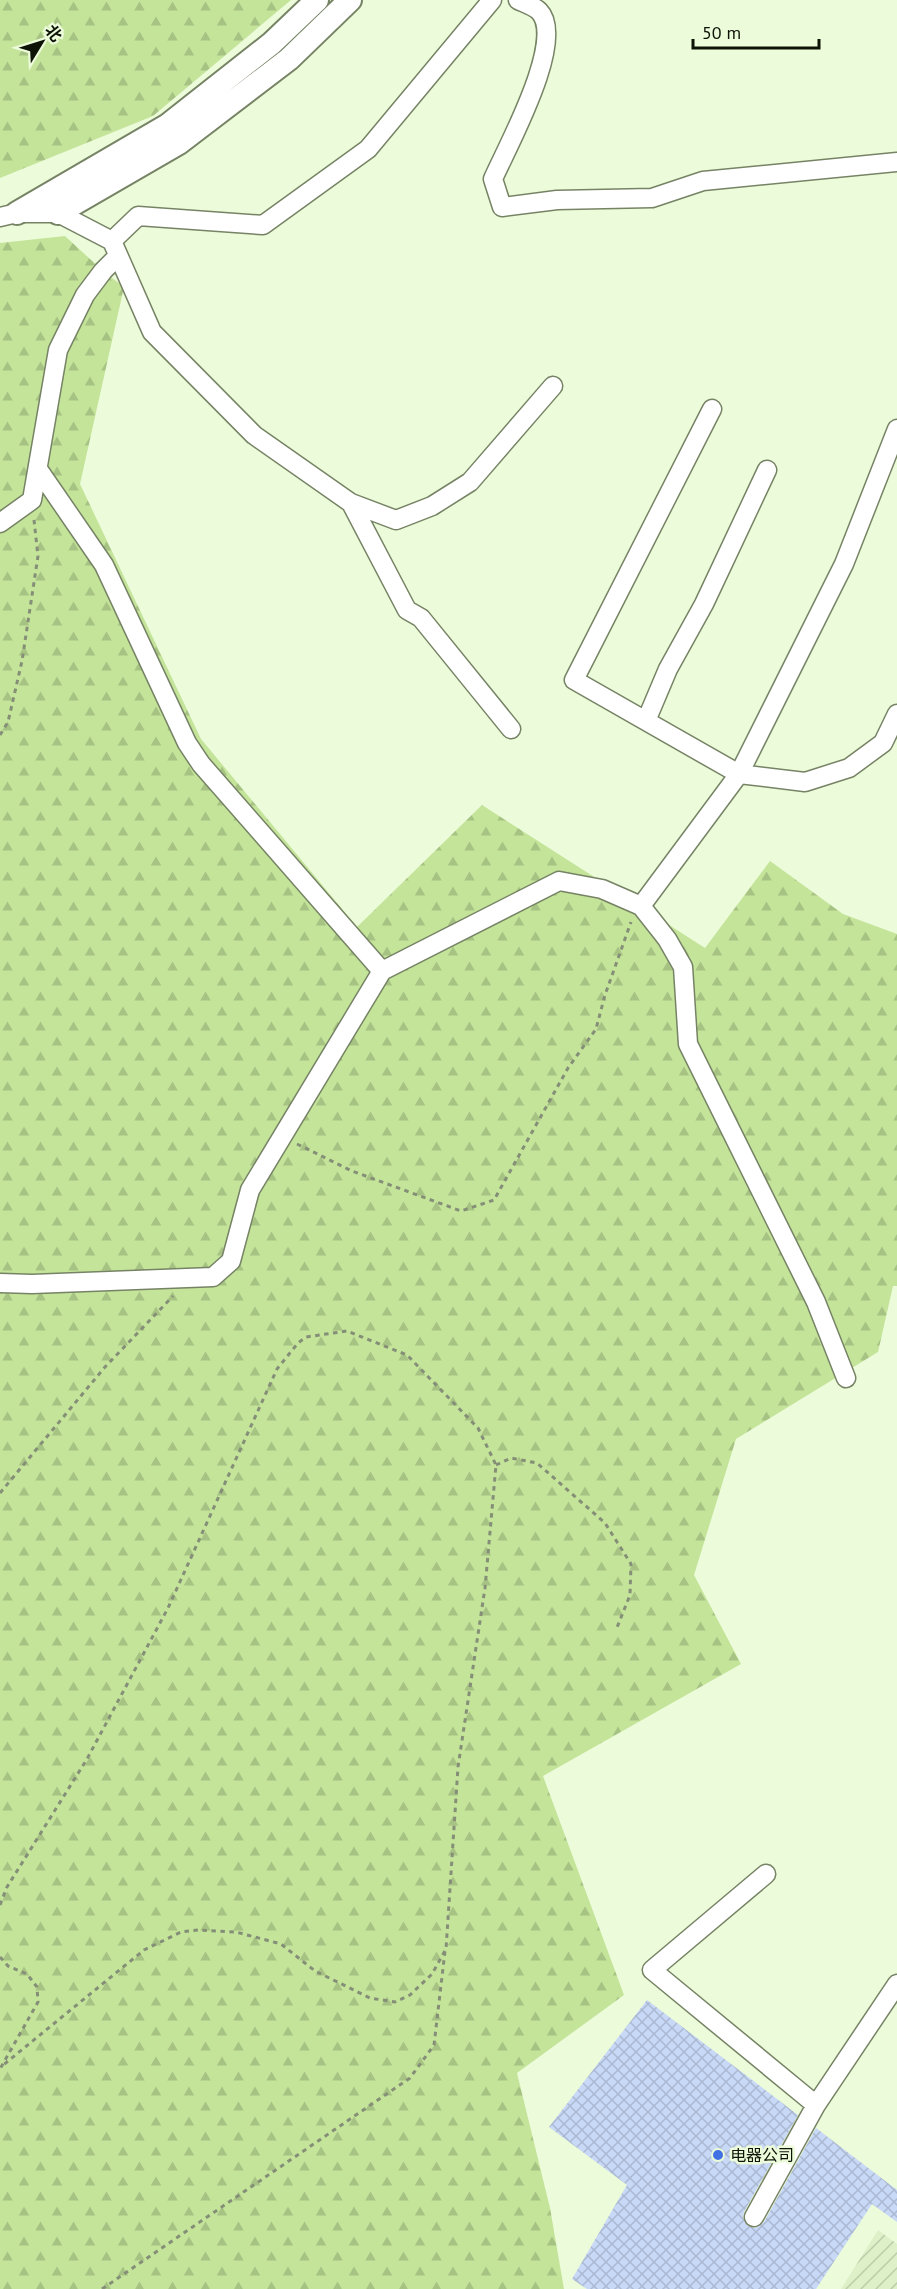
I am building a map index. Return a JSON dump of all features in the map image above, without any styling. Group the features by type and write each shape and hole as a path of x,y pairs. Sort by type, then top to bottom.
{"street":[{"path":"8,215 168,125 272,43 317,0"},
{"path":"8,215 58,213 179,143 289,59 350,0"},
{"path":"0,523 32,500 58,350 85,295 138,216 263,225 368,149 492,0"},
{"path":"518,0 539,11 548,30 536,86 493,179 502,207 557,200 652,198 703,180 897,162"},
{"path":"58,213 115,248 152,332 254,435 351,503 396,520 432,506 470,482 553,386"},
{"path":"712,409 574,680 739,774 805,782 849,768 883,743 897,714"},
{"path":"641,906 739,774 844,564 897,429"},
{"path":"38,470 104,565 187,743 201,764 381,971"},
{"path":"646,721 668,669 704,604 767,470"},
{"path":"351,503 407,610 421,618 511,729"},
{"path":"0,1283 213,1277 231,1261 250,1190 381,971 559,881 602,889 641,906 667,939 683,967 688,1044 816,1302 846,1378"},
{"path":"766,1874 652,1970 816,2105"},
{"path":"754,2217 816,2105 897,1984"}],"path":[{"path":"0,735 8,722 22,661 38,556 32,500"},
{"path":"282,1137 352,1171 461,1210 494,1200 568,1068 596,1029 628,926 641,906"},
{"path":"0,1493 105,1367 190,1278"},
{"path":"0,1905 7,1887 87,1759 168,1608 276,1369 306,1337 347,1331 406,1355 478,1428 496,1465 485,1588 458,1767 446,1949 434,2045 410,2078 102,2289"},
{"path":"496,1465 511,1458 537,1463 605,1523 631,1564 630,1595 616,1630"},
{"path":"1,2068 144,1950 181,1932 198,1930 236,1932 281,1944 315,1971 342,1985 369,1998 395,2002 410,1995 432,1974 446,1949"},
{"path":"0,1957 8,1966 27,1974 37,1987 38,2002 1,2068"}],"shaded area":[{"path":"878,2230 897,2244 897,2289 841,2289"}],"green space":[{"path":"0,0 291,0 153,116 0,178"},
{"path":"65,236 124,287 80,484 201,739 357,927 482,805 705,948 770,861 843,914 897,934 897,1286 893,1286 878,1352 736,1439 694,1575 741,1664 543,1776 624,1995 517,2073 550,2208 564,2289 0,2289 0,243"}],"building":[{"name":"电器公司","path":"647,2000 798,2115 744,2212 743,2218 748,2226 755,2228 764,2222 816,2128 897,2190 897,2222 872,2204 816,2289 587,2289 572,2279 627,2185 549,2127"}],"place":[{"name":"电器公司","path":"718,2155"}]}
